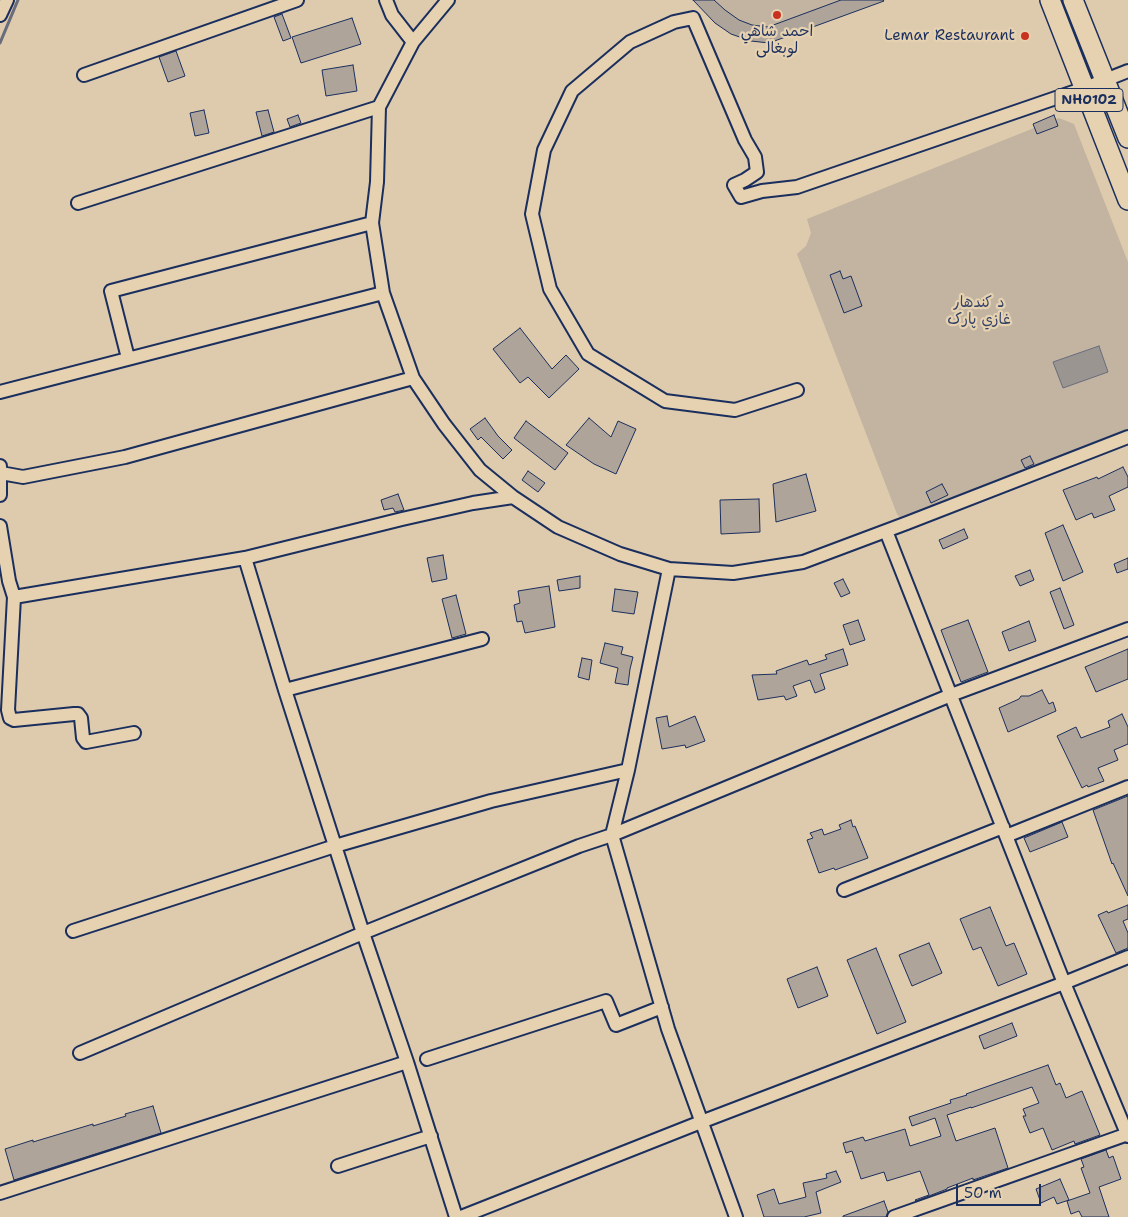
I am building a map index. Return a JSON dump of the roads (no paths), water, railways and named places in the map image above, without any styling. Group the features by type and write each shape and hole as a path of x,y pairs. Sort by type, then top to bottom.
{"highway":[{"name":"NH0102","path":"1050,0 1128,200"},
{"name":"NH0102","path":"1073,0 1128,138"}],"street":[{"path":"84,75 297,0"},
{"path":"386,0 392,15 413,42"},
{"path":"448,0 413,42 379,107 377,182 372,224 383,293 414,378 444,424 480,470 513,497 558,527 620,554 669,569 733,573 803,562 886,532 1128,437"},
{"path":"797,390 735,410 665,401 588,354 550,289 532,214 544,150 572,91 630,42 674,22 693,18 745,140 755,157 757,172 734,185 741,197 797,187 1085,88 1128,71"},
{"path":"78,203 379,107"},
{"path":"128,358 111,291 372,224"},
{"path":"0,392 383,293"},
{"path":"1,473 23,477 125,457 414,378"},
{"path":"0,466 0,496"},
{"path":"14,597 245,558 402,519 473,503 513,497"},
{"path":"0,526 9,581 14,597 8,710 10,718 14,720 78,714 81,718 83,738 86,742 134,733"},
{"path":"886,532 1064,983 1128,1135 894,1217"},
{"path":"245,558 285,690 363,933 408,1062 456,1217"},
{"path":"669,569 628,770 612,835 668,1029 736,1217"},
{"path":"80,1053 363,933 579,846 612,835 951,696 1128,629"},
{"path":"285,690 482,639"},
{"path":"73,931 335,846 491,801 628,770"},
{"path":"844,890 1128,787"},
{"path":"461,1217 1128,957"},
{"path":"427,1059 606,1001 616,1025 662,1007"},
{"path":"0,1193 408,1062"},
{"path":"338,1166 431,1136"}],"waterway":[{"path":"0,43 18,0"}],"place":[{"name":"احمد شاهي لوبغالی","path":"777,15"},
{"name":"Lemar Restaurant","path":"1025,36"}],"park label":[{"name":"د کندهار غازي پارک","path":"979,312"}]}
